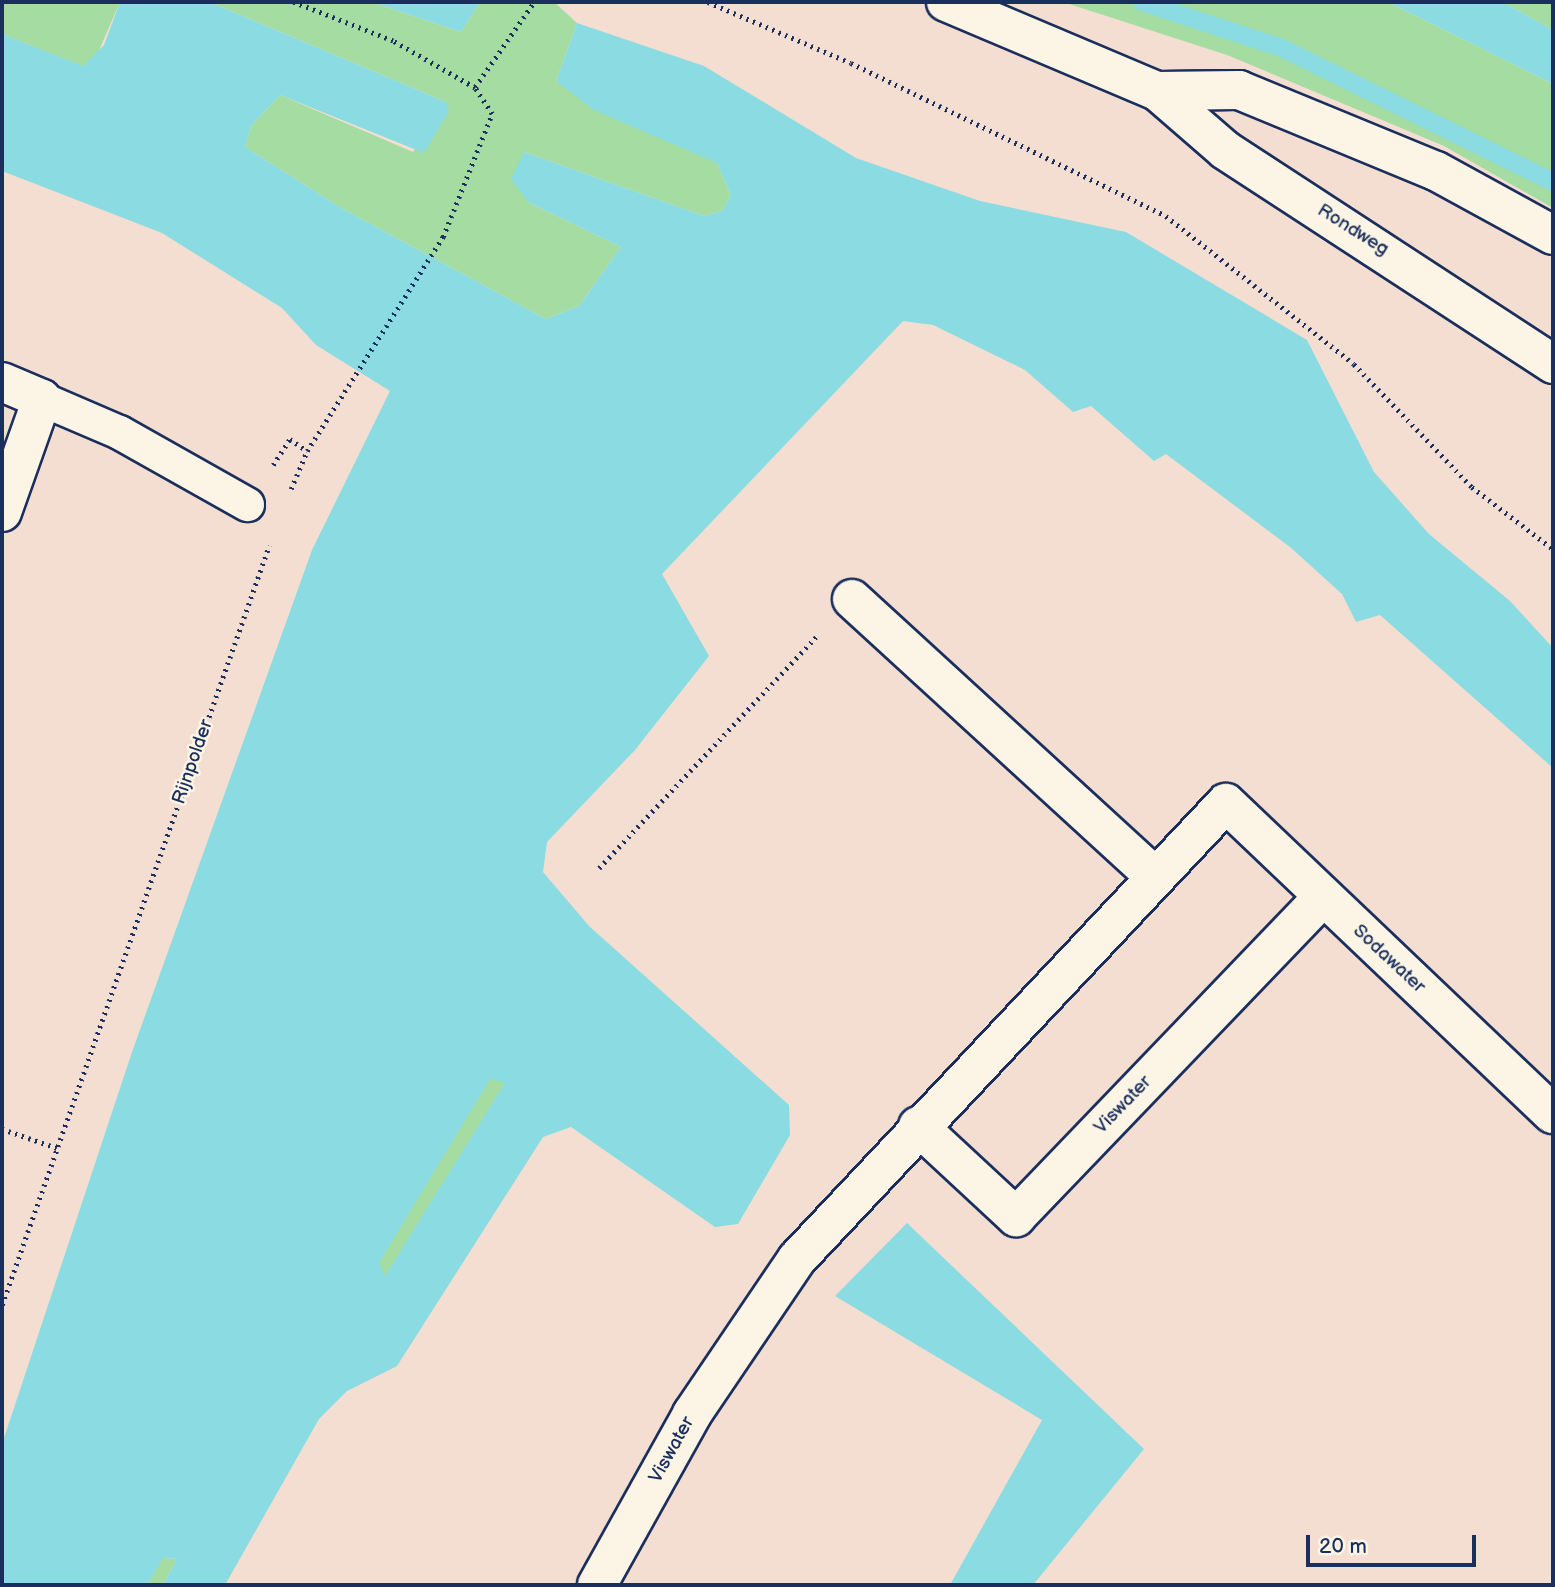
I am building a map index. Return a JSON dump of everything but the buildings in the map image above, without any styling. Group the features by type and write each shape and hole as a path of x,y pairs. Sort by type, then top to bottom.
{"street":[{"name":"Rondweg","path":"946,2 1157,92 1225,150 1553,364"},
{"name":"Rondweg","path":"1157,92 1252,95 1436,171 1553,235"},
{"path":"2,382 42,399 2,512"},
{"path":"852,598 1154,877"},
{"name":"Viswater","path":"597,1585 692,1414 797,1259 918,1126 1226,803"},
{"name":"Sodawater","path":"1226,803 1553,1114"},
{"name":"Viswater","path":"918,1126 1016,1217 1323,897"}],"lane":[{"path":"42,399 119,432 247,504"}],"path":[{"path":"287,499 307,451 443,237 492,114 474,88 393,41 293,2"},
{"path":"474,88 534,2"},
{"path":"708,2 851,63 1166,216 1354,364 1472,487 1553,549"},
{"name":"Rijnpolder","path":"2,1305 273,535"},
{"path":"599,868 852,598"},
{"path":"2,1129 57,1149"}],"green space":[{"path":"2,2 120,2 94,62 82,66 2,34"},
{"path":"210,2 372,2 461,32 480,2 554,2 577,23 556,81 717,163 731,195 722,211 704,216 524,152 528,202 621,247 579,306 546,319 343,209 245,147 251,126 280,95 413,152 446,102"},
{"path":"1063,2 1388,2 1553,84 1553,208 1444,146 1227,55"},
{"path":"1503,2 1553,2 1553,30"},
{"path":"490,1078 506,1082 385,1277 378,1264"},
{"path":"162,1558 177,1559 163,1585 147,1585"}],"water":[{"path":"120,2 210,2 446,102 449,111 424,153 280,95 251,126 245,147 343,209 546,319 579,306 621,247 528,202 511,179 524,152 704,216 722,211 731,195 717,163 594,110 556,81 577,23 704,66 856,158 980,201 1126,232 1307,340 1374,472 1429,534 1510,601 1553,648 1553,768 1380,615 1356,622 1342,594 1290,547 1166,454 1154,461 1091,406 1073,412 1025,370 933,325 903,321 662,574 709,656 635,750 547,842 543,872 589,926 789,1105 790,1135 738,1224 715,1227 571,1127 543,1137 397,1366 347,1391 319,1419 225,1585 163,1585 177,1559 163,1558 147,1585 2,1585 2,1444 132,1052 312,550 390,391 316,345 282,308 162,233 2,171 2,34 83,66 104,45","holes":["490,1079 505,1083 385,1276 379,1263"]},
{"path":"372,2 480,2 461,32"},
{"path":"1388,2 1503,2 1553,30 1553,84"},
{"path":"907,1223 1144,1449 1033,1585 950,1585 1042,1420 835,1296"}],"waterway":[{"path":"1142,2 1282,48 1553,182"}]}
